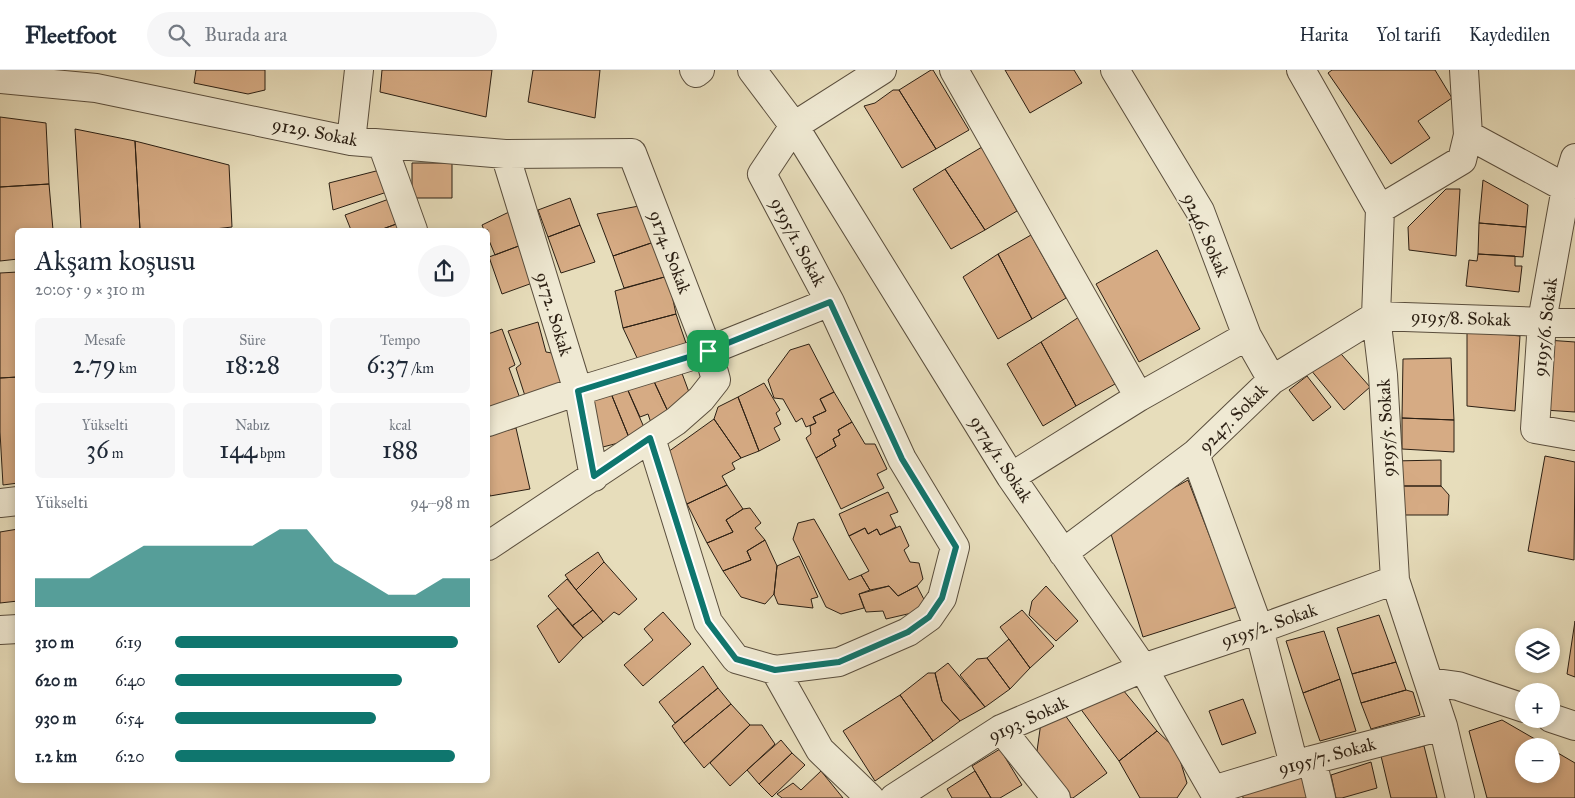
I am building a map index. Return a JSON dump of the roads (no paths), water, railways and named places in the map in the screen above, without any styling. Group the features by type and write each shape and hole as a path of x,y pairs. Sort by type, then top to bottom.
{"street":[{"path":"351,140 359,70"},
{"name":"9174/1. Sokak","path":"752,70 794,126 1011,477 1143,668 1209,794"},
{"path":"794,126 882,70"},
{"path":"954,70 1139,397"},
{"name":"9246. Sokak","path":"1115,70 1200,212 1247,336 1272,380"},
{"path":"1301,70 1380,209 1462,160 1468,135 1464,70"},
{"name":"9129. Sokak","path":"0,79 96,88 351,140 382,144 504,154 632,153"},
{"name":"9195/1. Sokak","path":"775,670 839,662 908,632 929,617 942,598 956,547 902,459 830,302 762,174 794,126"},
{"path":"1468,135 1566,188"},
{"path":"382,144 412,228"},
{"name":"9174. Sokak","path":"632,153 708,351 716,380 701,399 676,421 650,438"},
{"name":"9172. Sokak","path":"504,154 578,391 594,476"},
{"name":"9195/6. Sokak","path":"1575,158 1566,188 1542,321 1535,429 1575,436"},
{"name":"9195/5. Sokak","path":"1380,209 1376,316 1383,375 1395,580 1443,726 1460,798"},
{"path":"490,421 578,391 708,351 830,302"},
{"name":"9195/8. Sokak","path":"1376,316 1575,323"},
{"name":"9247. Sokak","path":"1321,798 1303,762 1259,629 1195,454 1272,380 1376,316"},
{"path":"1011,477 1139,397 1247,336"},
{"path":"490,545 650,438 708,622 736,659 775,670 820,750 870,798"},
{"path":"1063,553 1195,454"},
{"path":"0,503 15,501"},
{"name":"9195/2. Sokak","path":"1143,668 1395,580"},
{"path":"0,630 15,629"},
{"name":"9193. Sokak","path":"894,798 1001,729 1143,668"},
{"path":"1428,682 1458,686 1515,705"},
{"path":"1560,721 1575,726"},
{"name":"9195/7. Sokak","path":"1209,794 1303,762 1443,726"},
{"path":"1001,729 1056,798"}]}
